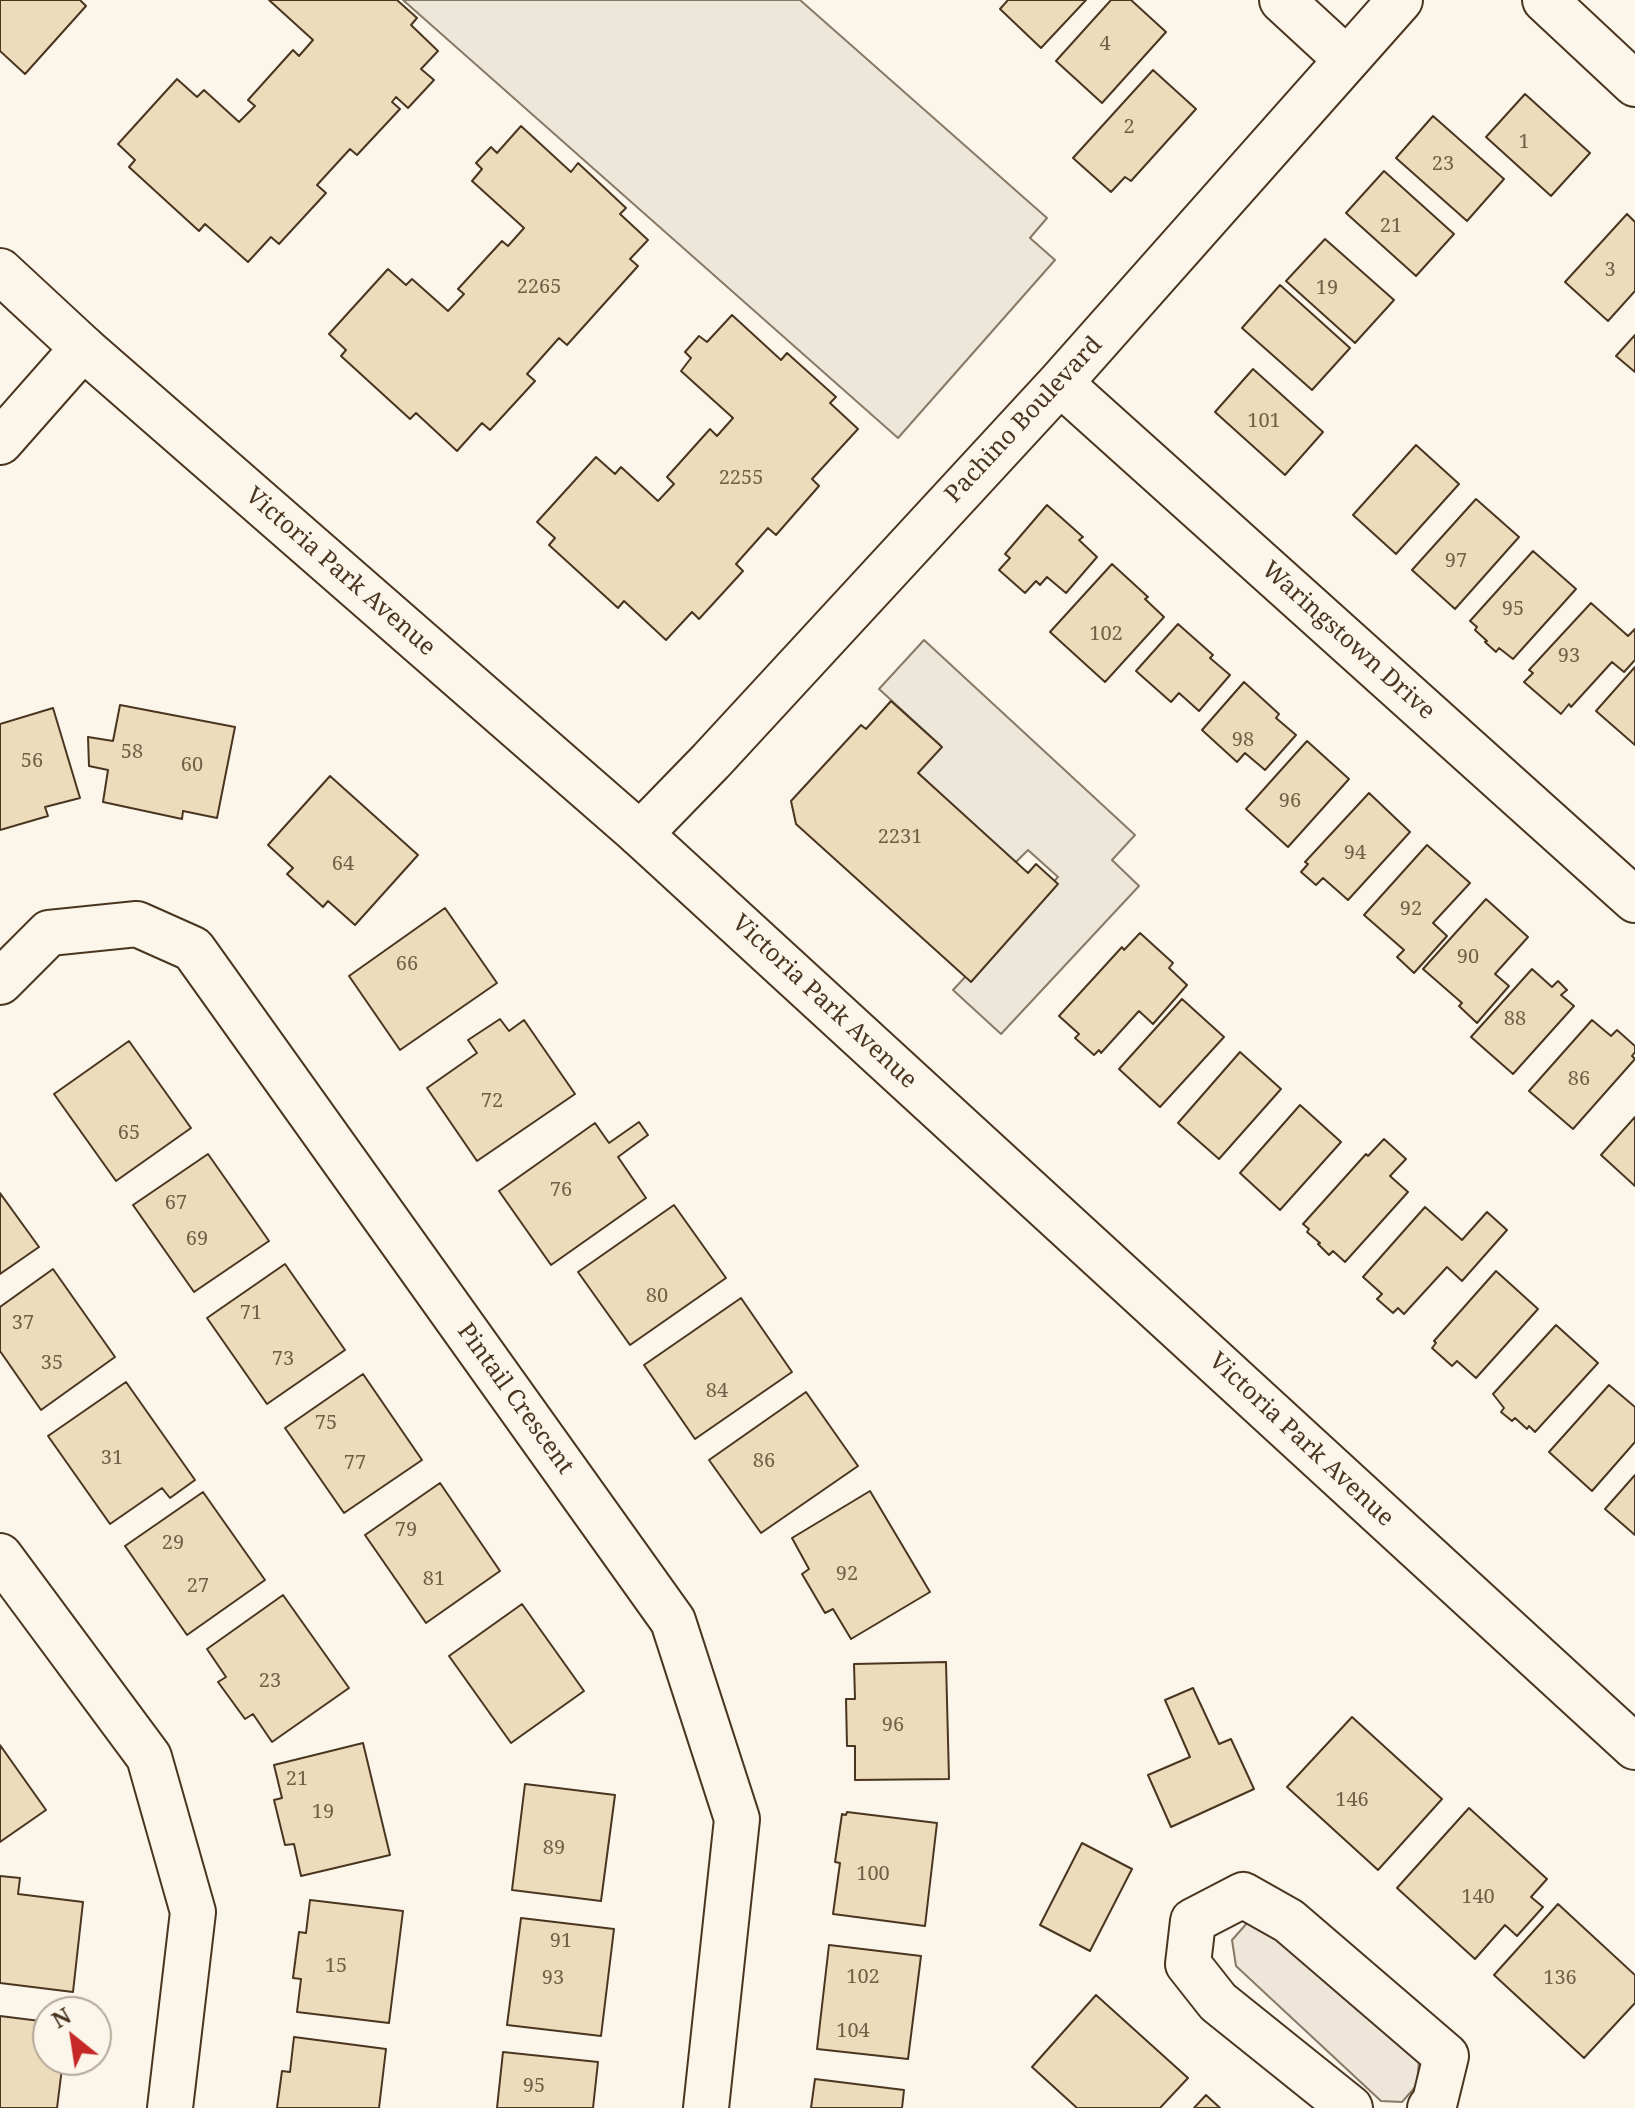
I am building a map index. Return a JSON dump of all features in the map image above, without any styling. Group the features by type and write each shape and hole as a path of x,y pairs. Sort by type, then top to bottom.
{"street":[{"path":"1282,0 1346,59"},
{"name":"Pachino Boulevard","path":"640,834 1060,383 1400,0"},
{"path":"1545,0 1635,84"},
{"name":"Victoria Park Avenue","path":"0,271 83,348 640,834 1635,1747"},
{"path":"0,442 83,348"},
{"name":"Waringstown Drive","path":"1060,383 1635,900"},
{"name":"Pintail Crescent","path":"0,982 49,933 137,924 193,949 673,1621 737,1819 706,2108"},
{"path":"0,1556 149,1757 193,1912 170,2108"},
{"path":"1350,2108 1218,2002 1188,1964 1193,1921 1243,1895 1289,1921 1446,2056 1429,2106"}],"shaded area":[{"path":"403,0 800,0 1047,218 1030,238 1055,260 898,438"},
{"path":"924,640 1135,835 1112,860 1139,886 1001,1034 953,990 1058,877 1028,850 1015,863 916,771 940,745 879,689"},
{"path":"1270,1921 1419,2061 1417,2085 1402,2102 1381,2101 1236,1966 1232,1940 1248,1922"}],"building":[{"path":"0,0 80,0 86,6 25,74 0,51"},
{"path":"269,0 397,0 417,18 411,25 438,51 421,69 434,80 408,108 396,97 392,102 400,109 357,155 350,149 317,185 326,193 279,244 271,237 248,262 205,224 199,231 129,167 135,160 118,144 177,79 197,97 204,90 239,122 255,106 248,100 293,50 299,56 313,40"},
{"path":"1008,0 1086,0 1041,48 1000,9"},
{"path":"1111,0 1131,0 1166,32 1102,103 1056,61"},
{"path":"1153,70 1196,109 1131,181 1125,177 1111,192 1073,158"},
{"path":"1525,94 1590,153 1551,196 1486,137"},
{"path":"1433,116 1504,179 1467,221 1396,158"},
{"path":"521,126 571,172 578,163 626,208 620,214 648,240 630,259 638,266 567,345 559,338 527,374 535,381 490,430 482,423 457,451 416,413 410,419 341,356 346,350 329,334 388,269 406,285 412,279 448,311 464,294 458,289 502,241 508,246 524,228 472,181 482,169 476,163 491,147 497,153"},
{"path":"1384,171 1454,234 1416,276 1346,213"},
{"path":"1627,214 1635,222 1635,291 1608,321 1565,282"},
{"path":"1325,239 1394,300 1355,343 1286,281"},
{"path":"1280,285 1350,348 1312,390 1242,328"},
{"path":"732,315 781,360 787,353 836,397 830,403 858,429 812,479 819,486 776,535 768,528 736,564 743,571 699,619 692,612 666,640 624,601 618,608 549,545 555,538 537,522 596,457 615,474 621,467 658,501 674,484 667,477 710,429 717,436 733,418 681,371 691,358 685,352 699,336 707,342"},
{"path":"1635,335 1635,372 1616,356"},
{"path":"1253,369 1323,432 1285,475 1215,412"},
{"path":"1416,445 1459,484 1396,554 1353,515"},
{"path":"1476,499 1519,537 1455,609 1412,570"},
{"path":"1047,505 1083,537 1079,540 1097,557 1066,593 1047,577 1040,585 1036,581 1025,593 999,570 1010,558 1005,554"},
{"path":"1533,551 1576,589 1513,659 1499,648 1496,652 1470,621"},
{"path":"1112,564 1148,597 1145,599 1164,617 1105,682 1050,632"},
{"path":"1591,603 1628,636 1635,629 1635,660 1624,672 1612,662 1561,714 1524,682 1533,673 1529,670"},
{"path":"1178,624 1230,675 1199,711 1179,693 1171,702 1136,671"},
{"path":"1635,667 1635,745 1596,711"},
{"path":"1244,682 1279,714 1276,718 1296,735 1265,770 1245,753 1237,762 1202,730"},
{"path":"891,701 942,747 918,773 1028,873 1036,864 1058,884 971,982 796,824 791,801 861,725 866,729"},
{"path":"120,705 235,727 217,818 183,811 182,819 103,802 108,770 89,766 88,737 113,741"},
{"path":"53,708 80,798 45,807 48,816 0,830 0,724"},
{"path":"1307,741 1349,779 1288,847 1246,809"},
{"path":"330,776 418,855 355,925 328,901 323,907 287,874 293,868 268,845"},
{"path":"1369,793 1410,832 1348,900 1323,878 1316,885 1301,872 1308,864 1305,862"},
{"path":"1427,845 1470,883 1433,923 1447,936 1414,973 1397,957 1404,950 1364,915"},
{"path":"1486,899 1528,937 1495,974 1509,986 1477,1023 1459,1006 1462,1003 1423,969"},
{"path":"445,908 497,983 400,1050 349,976"},
{"path":"1140,933 1173,963 1169,968 1187,985 1153,1024 1139,1011 1101,1053 1099,1050 1094,1055 1075,1038 1079,1034 1059,1016 1122,947 1124,950"},
{"path":"1532,969 1552,987 1558,981 1567,990 1561,995 1574,1006 1513,1074 1471,1037"},
{"path":"1182,999 1224,1037 1160,1107 1119,1069"},
{"path":"500,1019 509,1031 524,1020 575,1094 477,1161 427,1088 477,1053 468,1040"},
{"path":"1592,1020 1611,1036 1617,1030 1635,1046 1632,1056 1635,1059 1573,1129 1529,1091"},
{"path":"129,1041 191,1128 116,1181 54,1094"},
{"path":"1240,1052 1281,1089 1219,1159 1178,1123"},
{"path":"1300,1105 1341,1142 1280,1210 1240,1173"},
{"path":"1635,1117 1635,1186 1601,1155"},
{"path":"639,1122 648,1135 618,1157 646,1198 551,1265 499,1191 595,1123 609,1143"},
{"path":"1384,1139 1406,1159 1390,1176 1408,1192 1345,1262 1333,1251 1329,1255 1303,1224 1366,1154 1368,1156"},
{"path":"208,1154 269,1241 194,1292 133,1205"},
{"path":"0,1193 39,1247 0,1274"},
{"path":"674,1205 726,1278 630,1345 578,1272"},
{"path":"1425,1207 1462,1240 1487,1212 1507,1230 1462,1281 1447,1267 1404,1314 1398,1308 1393,1313 1377,1299 1382,1294 1363,1277"},
{"path":"285,1264 345,1350 267,1404 207,1318"},
{"path":"53,1269 115,1357 41,1410 0,1351 0,1307"},
{"path":"1496,1271 1538,1309 1476,1378 1457,1361 1452,1366 1432,1348 1436,1343 1434,1341"},
{"path":"741,1298 792,1372 695,1439 644,1365"},
{"path":"1556,1325 1598,1363 1535,1432 1501,1412 1504,1408 1493,1394"},
{"path":"363,1374 422,1460 344,1513 285,1428"},
{"path":"126,1382 195,1480 170,1498 162,1488 110,1524 48,1436"},
{"path":"1609,1385 1635,1407 1635,1442 1592,1491 1549,1452"},
{"path":"806,1392 858,1466 761,1533 709,1460"},
{"path":"1635,1475 1635,1535 1605,1509"},
{"path":"440,1483 500,1571 426,1623 365,1535"},
{"path":"870,1491 930,1592 851,1639 833,1609 825,1613 802,1574 809,1569 792,1538"},
{"path":"203,1492 265,1580 187,1635 125,1546"},
{"path":"283,1595 349,1688 272,1742 253,1714 245,1719 218,1682 226,1677 207,1649"},
{"path":"522,1604 584,1691 511,1743 449,1656"},
{"path":"946,1662 949,1779 855,1780 855,1746 847,1746 846,1699 855,1699 854,1664"},
{"path":"1193,1688 1219,1744 1231,1739 1254,1789 1171,1827 1148,1775 1190,1757 1165,1700"},
{"path":"1352,1717 1442,1799 1378,1870 1287,1787"},
{"path":"363,1743 390,1855 301,1876 294,1844 285,1845 274,1800 282,1798 274,1765"},
{"path":"0,1745 46,1810 0,1842"},
{"path":"525,1784 615,1795 601,1901 512,1890"},
{"path":"1469,1808 1547,1879 1531,1897 1543,1907 1517,1936 1505,1925 1475,1959 1397,1888"},
{"path":"847,1812 937,1823 925,1926 833,1914 840,1863 835,1862 842,1814 846,1815"},
{"path":"1082,1843 1132,1869 1090,1951 1040,1925"},
{"path":"0,1876 20,1878 18,1894 83,1902 73,1992 0,1983"},
{"path":"310,1900 403,1911 389,2023 297,2012 301,1979 293,1978 299,1932 306,1933"},
{"path":"1558,1904 1635,1975 1635,2003 1584,2058 1494,1975"},
{"path":"521,1918 614,1929 601,2036 507,2025"},
{"path":"829,1945 921,1956 908,2059 817,2049"},
{"path":"1096,1995 1188,2078 1160,2108 1077,2108 1032,2067"},
{"path":"0,2016 32,2020 32,2076 61,2076 57,2108 0,2108"},
{"path":"294,2037 386,2049 379,2108 277,2108 282,2071 290,2072"},
{"path":"503,2052 598,2062 593,2108 497,2108"},
{"path":"815,2079 904,2090 902,2108 811,2108"},
{"path":"1206,2095 1220,2108 1194,2108"}]}
